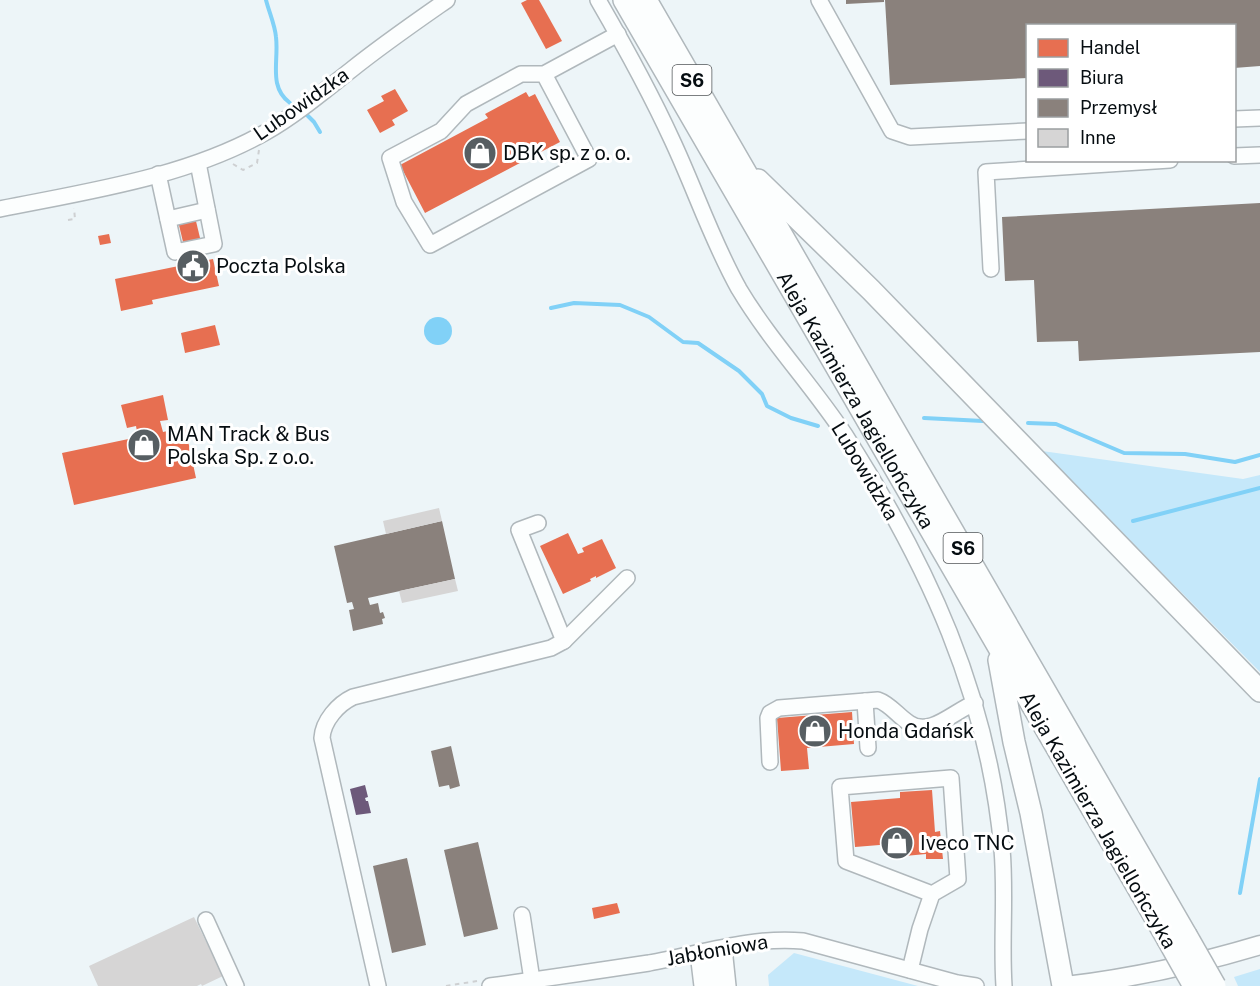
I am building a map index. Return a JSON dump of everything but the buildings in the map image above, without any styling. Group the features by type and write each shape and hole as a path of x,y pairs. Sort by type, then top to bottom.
{"highway":[{"name":"Aleja Kazimierza Jagiellończyka","path":"624,0 996,644 1019,664"},
{"name":"Aleja Kazimierza Jagiellończyka","path":"646,0 1051,720 1177,936 1215,986"},
{"path":"738,160 871,291 1260,692"},
{"path":"996,644 1064,986"},
{"name":"Aleja Kazimierza Jagiellończyka","path":"1177,936 1194,986"}],"main road":[{"path":"1064,986 1134,976 1223,956 1260,945"}],"street":[{"name":"Lubowidzka","path":"0,209 158,174 198,163 241,146 269,131 379,47 447,0"},
{"name":"Lubowidzka","path":"598,0 673,141 733,278 751,310 811,388 874,482 917,559 945,617 975,703 991,776 1002,851 1004,986"},
{"path":"819,0 892,131 910,137 1026,131"},
{"path":"544,74 588,159 430,245 404,201 390,158 441,131 466,104 521,74 544,74 618,34"},
{"path":"1236,119 1260,118"},
{"path":"1236,156 1260,155"},
{"path":"991,269 986,172 1139,162"},
{"path":"158,174 175,252 214,244 198,163"},
{"path":"168,219 207,210"},
{"path":"538,523 519,530 564,641"},
{"path":"378,986 322,738 323,728 343,702 353,697 551,648 564,641 627,578"},
{"path":"1019,664 1051,720"},
{"path":"865,701 868,748"},
{"path":"770,762 768,718 770,713 779,708 881,701 909,723 923,728 975,703"},
{"path":"910,970 932,894 958,879 951,778 840,787 846,861 932,894"},
{"path":"522,915 532,980"},
{"path":"206,920 236,986"},
{"name":"Jabłoniowa","path":"490,986 532,980 592,979 711,950 783,939 802,941 957,983 976,986"},
{"path":"702,986 711,950"},
{"path":"711,950 715,986"},
{"path":"711,950 728,986"}],"path":[{"path":"243,170 258,163"}],"shaded area":[{"path":"1042,451 1243,479 1260,475 1260,672"},
{"path":"794,953 918,986 769,986 768,975"},
{"path":"1260,969 1260,986 1238,986 1234,977"}],"water":[{"path":"438,317 448,321 452,331 448,341 438,345 428,341 424,331 428,321"}],"waterway":[{"path":"266,0 277,46 277,81 283,97 290,103"},
{"path":"306,114 320,132"},
{"path":"551,308 574,303 620,305 649,317 683,342 698,343 739,371 762,394 767,406 791,418 818,426"},
{"path":"924,418 983,421"},
{"path":"1028,423 1056,424 1124,453 1185,454 1235,462 1260,455"},
{"path":"1133,521 1260,488"},
{"path":"1240,893 1260,779"}],"place":[{"name":"DBK sp. z o. o.","path":"480,153"},
{"name":"Poczta Polska","path":"193,266"},
{"name":"MAN Track & Bus Polska Sp. z o.o.","path":"144,445"},
{"name":"Honda Gdańsk","path":"815,731"},
{"name":"Iveco TNC","path":"897,843"}]}
